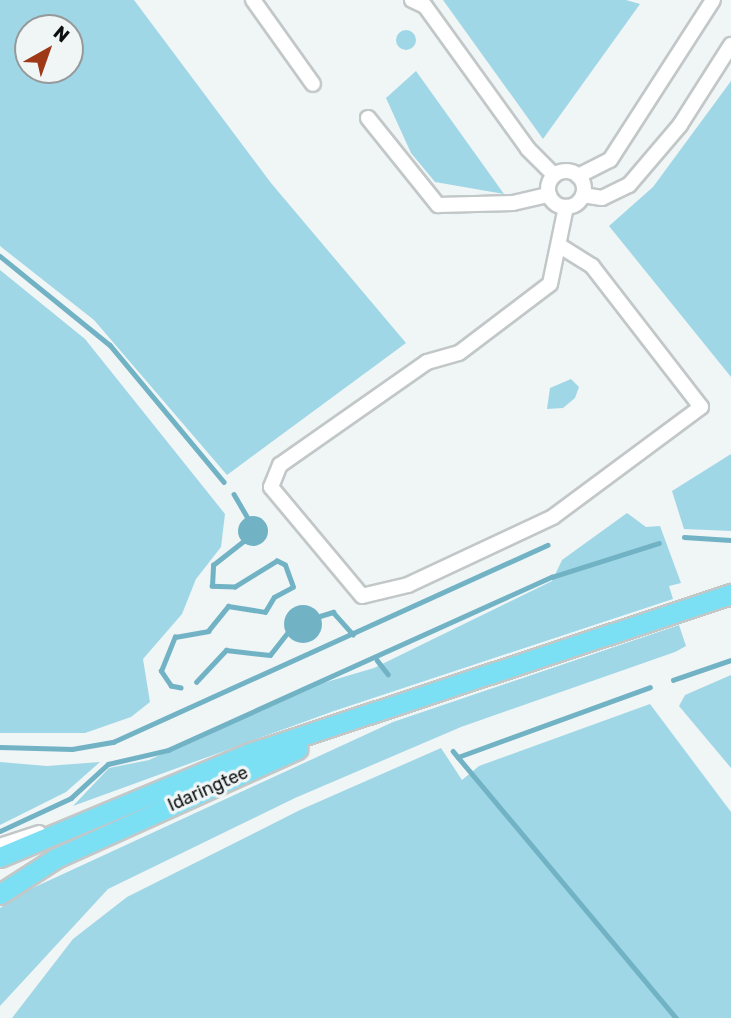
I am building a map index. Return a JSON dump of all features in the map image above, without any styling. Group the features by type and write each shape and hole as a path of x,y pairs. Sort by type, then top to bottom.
{"main road":[{"name":"Idaringtee","path":"0,857 64,826 250,753 731,594"},
{"name":"Idaringtee","path":"0,894 56,858 423,696"}],"street":[{"path":"253,0 313,85"},
{"path":"412,0 425,6 528,149 554,175 578,176 610,160 713,0"},
{"path":"560,246 592,266 701,407 553,517 408,585 362,596 271,487 280,465 427,362 458,353 550,284 566,207 583,195 602,198 629,185 680,125 731,45"},
{"path":"368,118 438,205 513,204 549,195 566,207"},
{"path":"549,195 554,175"},
{"path":"578,176 583,195"},
{"path":"0,846 64,826"}],"shaded area":[{"path":"0,0 134,0 271,183 406,343 227,475 94,320 0,246"},
{"path":"443,0 626,0 640,4 543,139"},
{"path":"406,30 413,33 416,40 413,47 406,50 399,47 396,40 399,33"},
{"path":"416,71 504,194 435,182 411,153 386,98"},
{"path":"731,81 731,377 609,226 653,187"},
{"path":"0,270 85,339 225,514 221,547 196,579 182,614 143,659 150,702 131,717 85,733 0,733"},
{"path":"571,379 579,387 575,398 563,408 547,409 550,388"},
{"path":"731,454 731,531 684,529 672,491"},
{"path":"627,513 646,527 660,526 681,583 669,586 673,599 334,711 73,806 109,768 149,760 306,688 374,668 552,581 562,560"},
{"path":"253,516 264,520 268,531 264,542 253,546 242,542 238,531 242,520"},
{"path":"303,605 317,610 322,624 317,638 303,643 289,638 284,624 289,610"},
{"path":"679,625 686,646 675,652 461,727 295,798 108,889 0,1006 0,908 24,892 393,722"},
{"path":"731,675 731,768 679,706 685,695"},
{"path":"650,704 731,812 731,1018 12,1018 73,939 127,897 300,810 441,748 462,780 479,766"},
{"path":"0,762 47,766 100,762 66,792 0,825"}],"waterway":[{"path":"0,256 110,345 224,482"},
{"path":"234,494 248,518"},
{"path":"684,537 731,540"},
{"path":"181,688 171,686 161,671 175,637 208,631 228,606 265,612 274,597 293,587 285,565 277,561 235,587 212,586 213,565 246,539"},
{"path":"0,831 71,798 108,764 168,750 552,577 659,543"},
{"path":"0,747 72,749 113,742 547,545"},
{"path":"320,616 333,612 353,634"},
{"path":"196,682 226,650 270,655 287,633"},
{"path":"377,660 388,674"},
{"path":"673,680 731,660"},
{"path":"453,751 458,757 650,687"},
{"path":"458,757 676,1018"}]}
